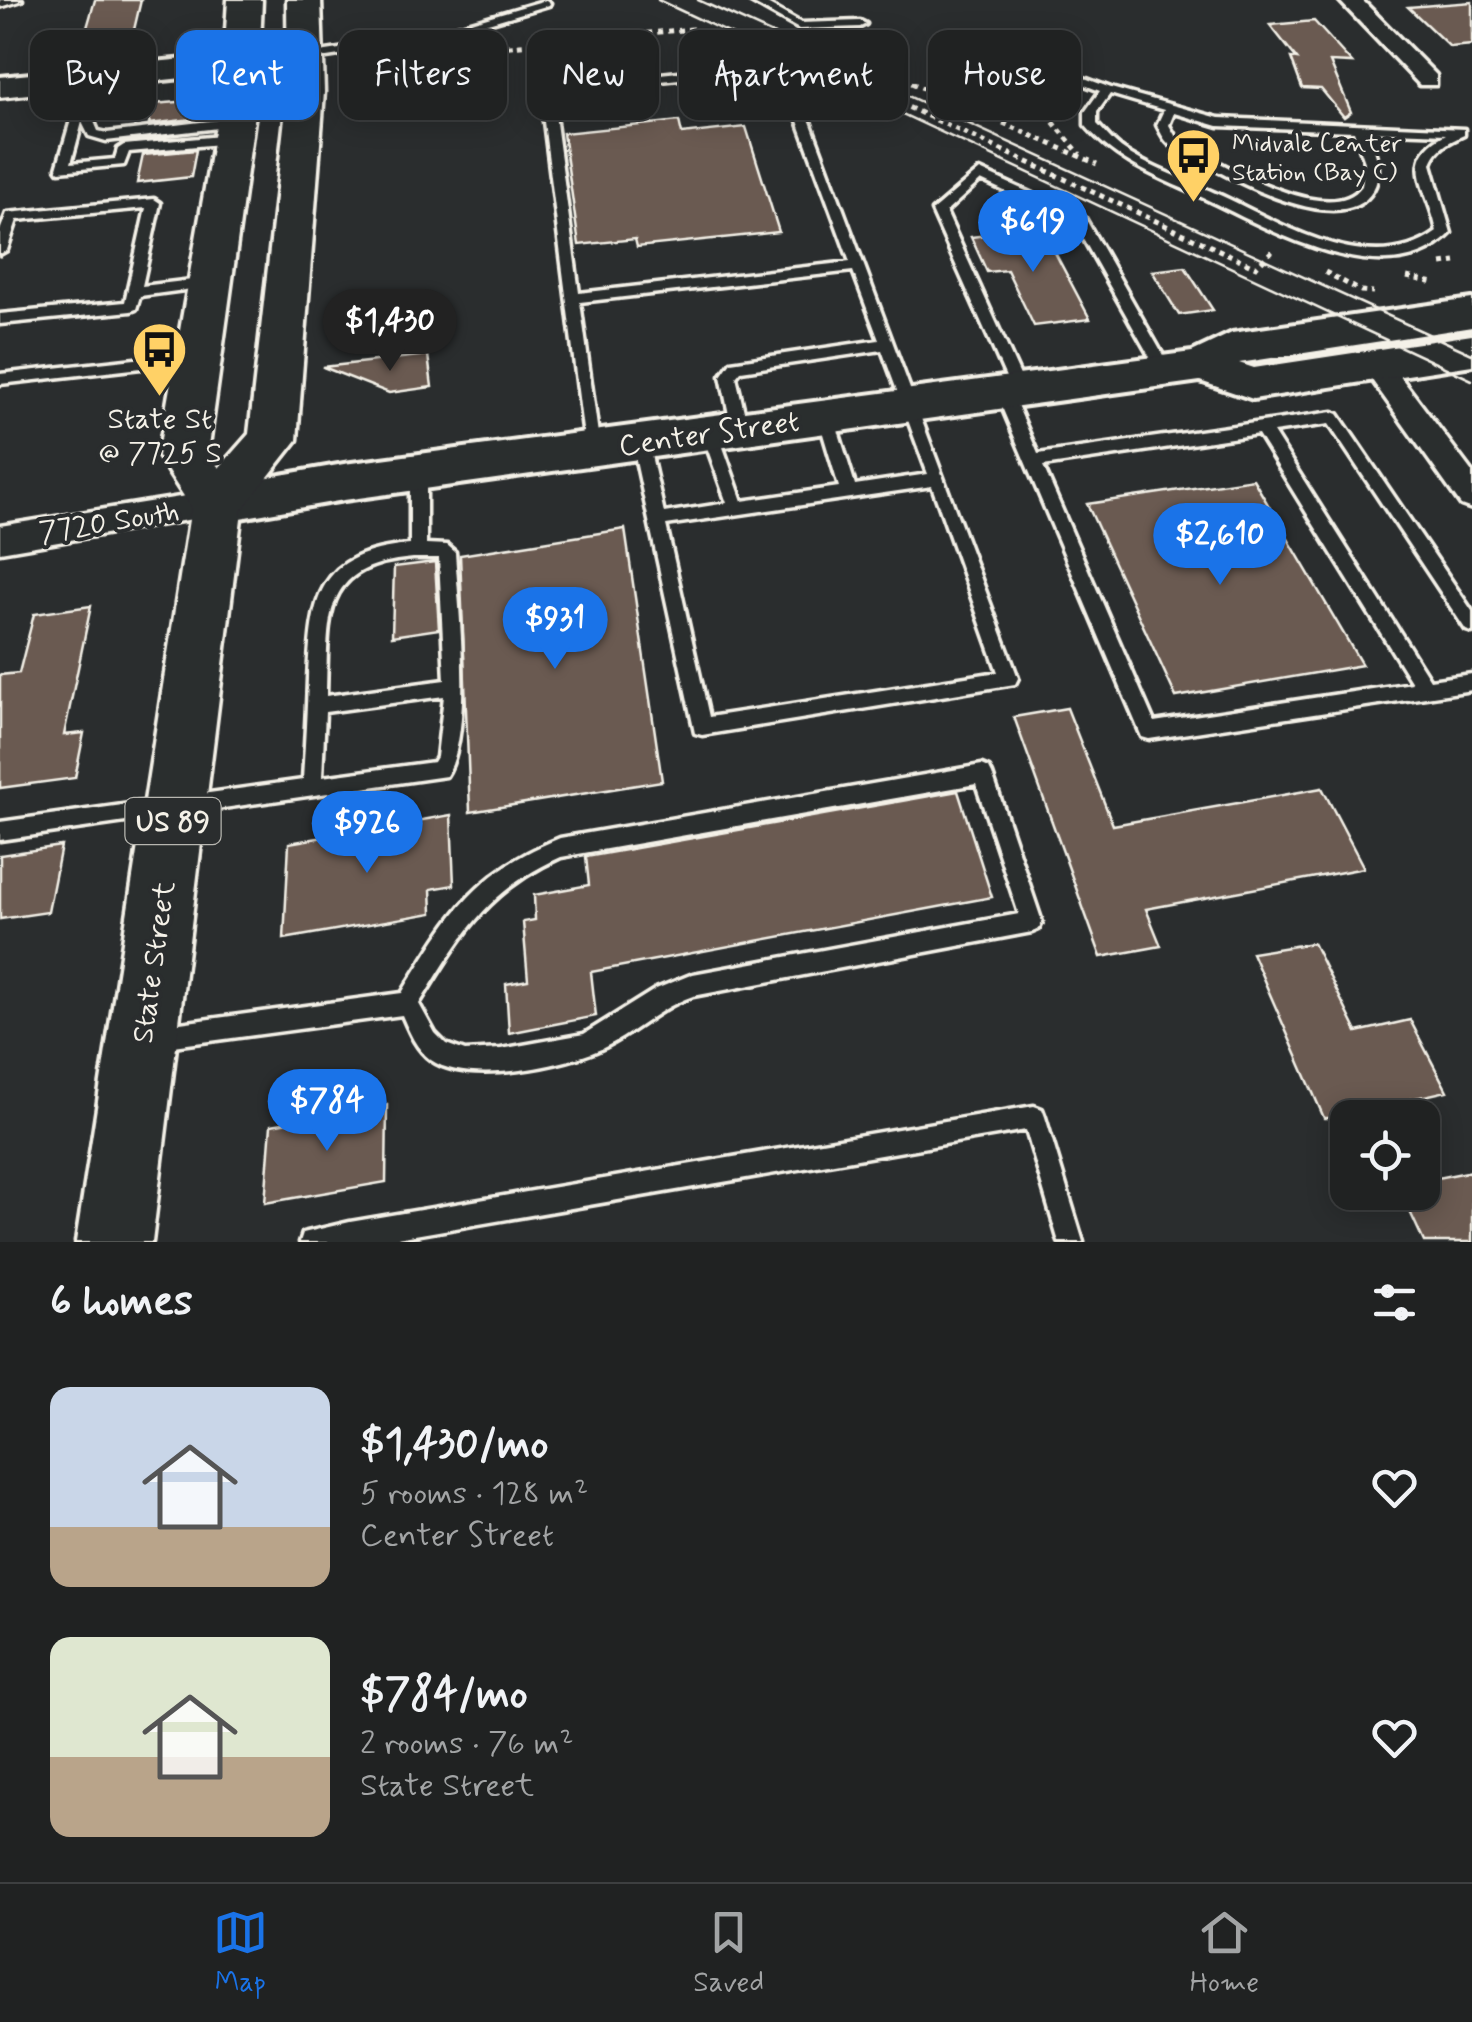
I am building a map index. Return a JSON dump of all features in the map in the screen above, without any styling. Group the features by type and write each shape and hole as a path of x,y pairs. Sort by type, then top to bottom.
{"main road":[{"path":"243,30 245,0"},
{"path":"304,0 306,30"},
{"path":"0,88 30,89"},
{"path":"235,120 183,456 218,504 273,440 301,120"},
{"name":"Center Street","path":"218,504 418,472 1183,369 1232,348 1472,313"},
{"name":"Center Street","path":"1183,369 1252,384 1472,350"},
{"name":"State Street","path":"114,1242 218,504"}],"street":[{"path":"0,1 11,0"},
{"path":"1350,0 1428,80"},
{"path":"1377,366 1472,496"},
{"name":"7720 South","path":"0,539 218,504"}],"lane":[{"path":"752,0 799,26 860,24"},
{"path":"319,55 424,40 545,4"},
{"path":"592,449 546,90 718,74 778,90 799,108 805,121 1009,678 702,726 640,442"},
{"path":"1081,80 1170,110 1254,126 1466,132"},
{"path":"1108,90 1091,112 1091,125 1118,153 1308,242 1338,251 1410,253 1430,247 1444,234 1443,218 1425,185 1423,165 1440,140 1466,132"},
{"path":"1170,110 1163,124 1172,141 1301,203 1328,209 1358,201 1372,184 1371,154 1359,129"},
{"path":"77,120 63,168 120,162 124,149 234,130"},
{"path":"91,120 92,133 106,136 234,130"},
{"path":"1183,369 1080,221 980,174 939,211 1012,392 1033,461 1148,731 1472,682"},
{"path":"0,250 12,216 154,202 131,306 0,320"},
{"path":"573,298 858,266"},
{"path":"134,292 210,283"},
{"path":"738,508 725,431 728,376 736,366 887,344"},
{"path":"0,379 198,356"},
{"path":"826,417 850,492"},
{"path":"1033,461 1333,418 1472,624"},
{"path":"1262,428 1425,688"},
{"path":"418,472 418,549"},
{"path":"657,520 938,479"},
{"path":"0,830 176,803 312,788 439,770 446,760 454,687 448,552 418,549 353,563 325,598 312,788"},
{"path":"316,706 454,687"},
{"path":"143,1039 408,1003 474,900 532,858 560,848 982,774 1032,922 692,985 647,1003 593,1042 482,1064 456,1062 432,1050 418,1033 408,1003"},
{"path":"312,1242 1034,1117 1071,1242"}],"path":[{"path":"507,46 679,30"},
{"path":"908,83 1106,169"},
{"path":"908,107 1256,267 1276,247"},
{"path":"1052,120 1084,159"},
{"path":"1261,239 1292,256"},
{"path":"1322,271 1361,290 1382,292"},
{"path":"1404,276 1436,283"}],"building":[{"path":"95,0 141,0 134,30 86,30"},
{"path":"1472,2 1472,45 1450,47 1408,7"},
{"path":"1314,21 1352,63 1330,62 1351,112 1344,117 1321,89 1302,88 1291,58 1297,59 1270,25"},
{"path":"176,102 176,120 184,120 149,124 150,120 156,120 156,104"},
{"path":"679,121 682,134 746,127 779,232 637,247 635,239 579,245 563,133"},
{"path":"196,150 191,177 137,183 143,155"},
{"path":"1042,228 1090,319 1034,326 1007,270 987,272 971,237"},
{"path":"1185,267 1213,310 1179,315 1152,271"},
{"path":"428,355 432,387 389,393 323,367"},
{"path":"1253,479 1362,665 1176,697 1087,504"},
{"path":"625,529 662,781 470,812 460,555"},
{"path":"435,562 439,629 392,636 394,567"},
{"path":"91,606 64,735 84,733 75,778 0,788 0,675 19,673 34,614"},
{"path":"1067,708 1113,825 1322,788 1364,868 1146,909 1161,946 1101,957 1014,717"},
{"path":"958,791 992,897 591,972 596,1016 509,1033 506,984 528,980 523,922 535,920 534,895 589,885 586,857"},
{"path":"451,815 454,885 431,889 432,913 284,939 289,843"},
{"path":"61,846 48,912 0,919 0,855"},
{"path":"1313,943 1357,1032 1410,1020 1447,1091 1408,1100 1330,1100 1330,1118 1324,1118 1252,953"},
{"path":"387,1105 386,1182 265,1203 271,1125"},
{"path":"1472,1171 1472,1242 1424,1242 1409,1210 1440,1210 1440,1177"}],"tram line":[{"path":"658,0 1472,380"},
{"path":"698,0 1472,354"}],"place":[{"name":"Midvale Center Station (Bay C)","path":"1193,205"},
{"name":"State St @ 7725 S","path":"160,399"}]}
